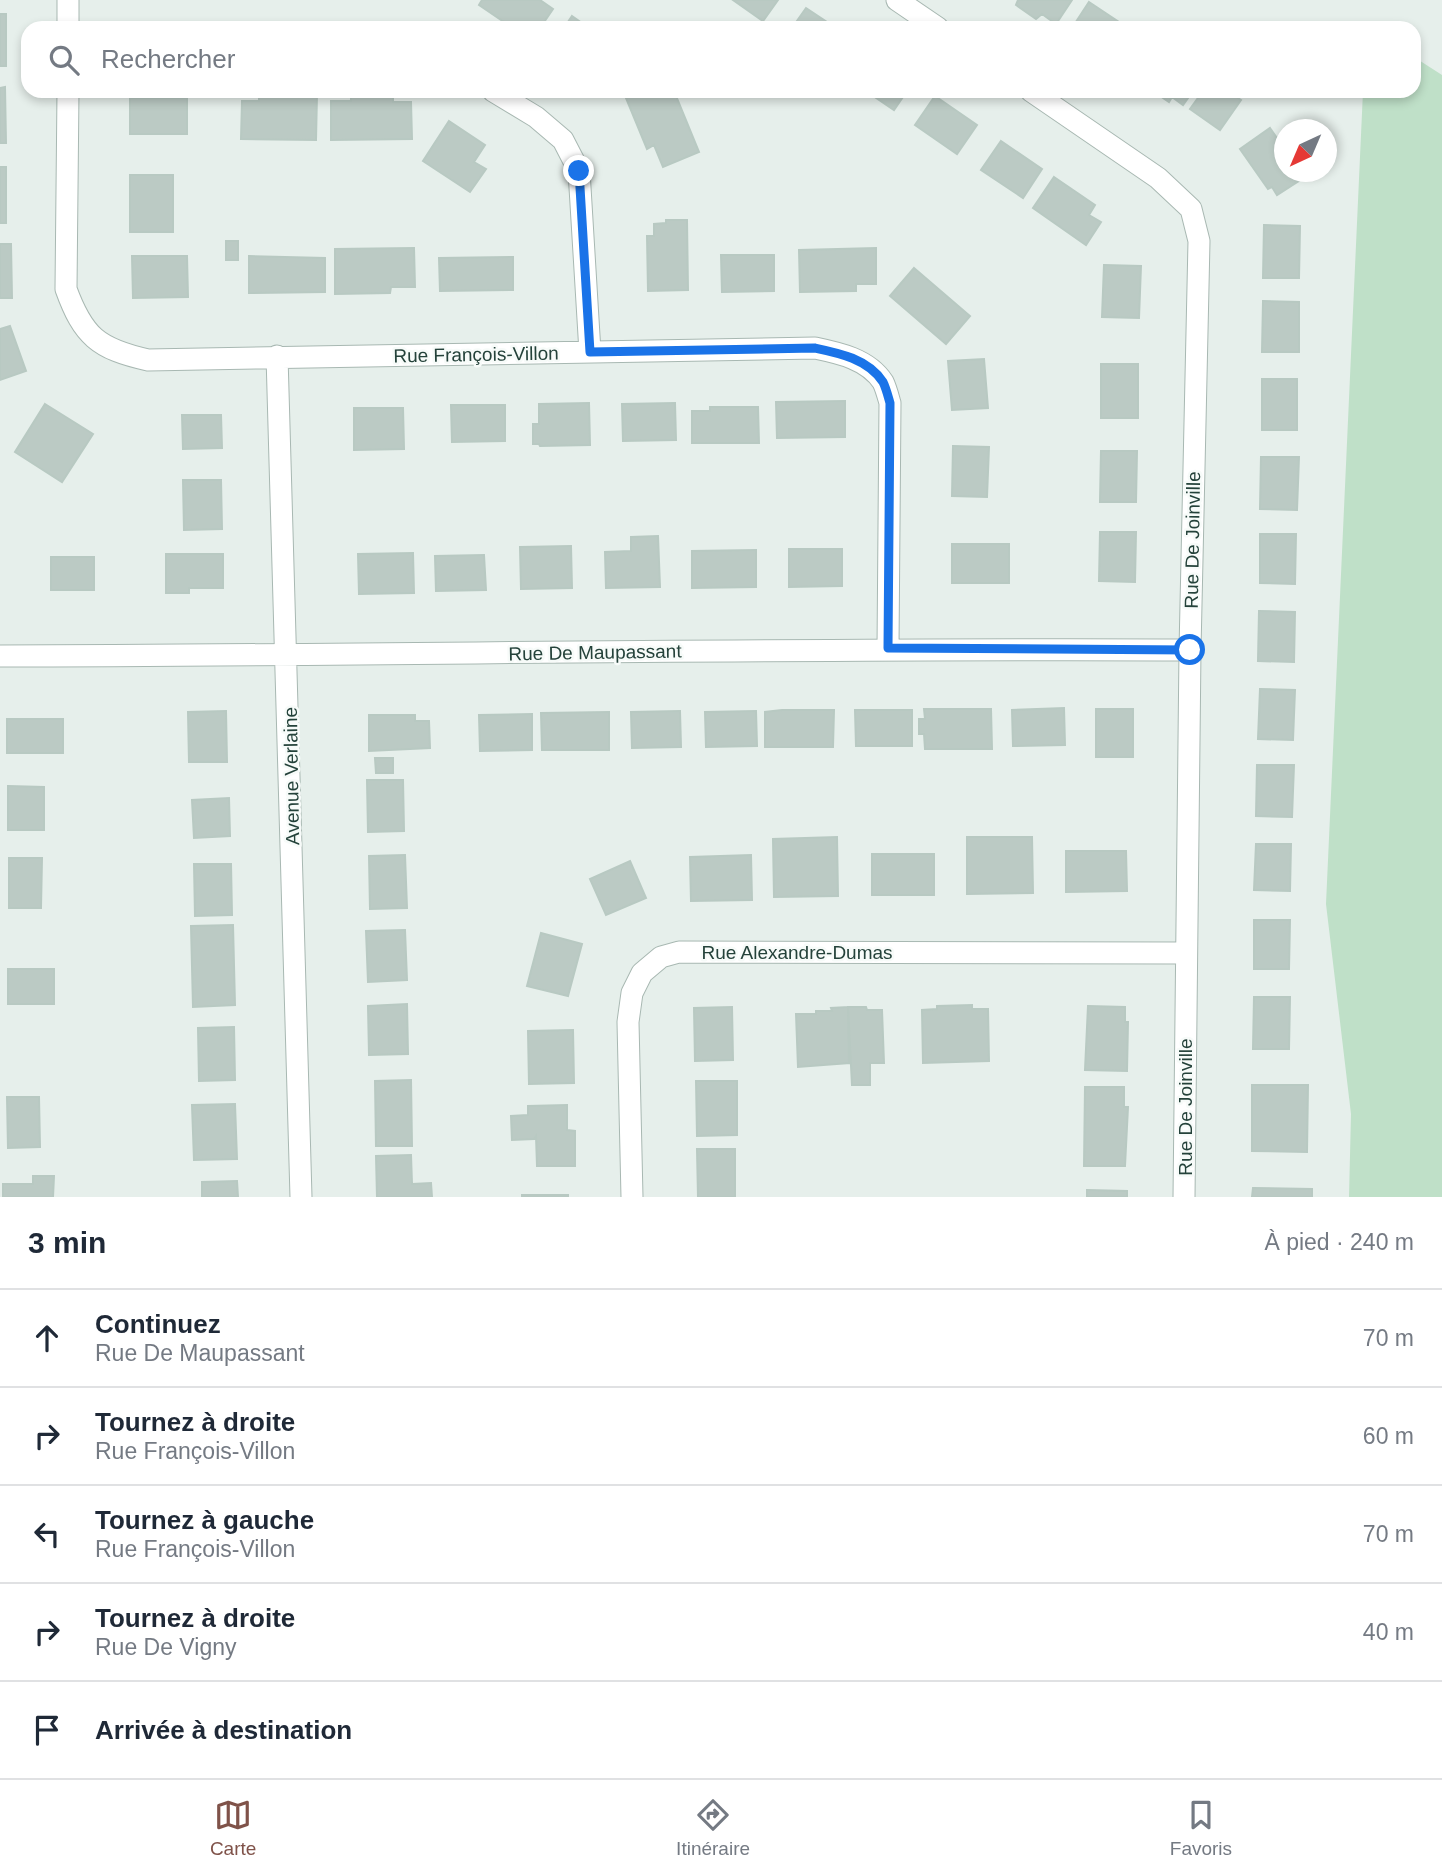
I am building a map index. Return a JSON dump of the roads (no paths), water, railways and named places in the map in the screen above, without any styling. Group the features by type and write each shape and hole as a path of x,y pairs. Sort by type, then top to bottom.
{"street":[{"path":"68,0 68,21"},
{"path":"897,0 928,21"},
{"name":"Rue François-Villon","path":"68,98 66,289 76,317 98,342 122,354 148,360 815,348 845,354 866,366 882,382 890,403 888,648"},
{"path":"505,98 536,117 563,140 579,171 590,352"},
{"name":"Rue De Joinville","path":"1041,98 1158,178 1191,209 1199,241 1190,650 1184,1197"},
{"name":"Avenue Verlaine","path":"278,356 301,1197"},
{"name":"Rue De Maupassant","path":"0,656 888,648 1190,650"},
{"name":"Rue Alexandre-Dumas","path":"632,1197 628,1022 630,1003 642,973 661,957 679,952 1186,953"}]}
